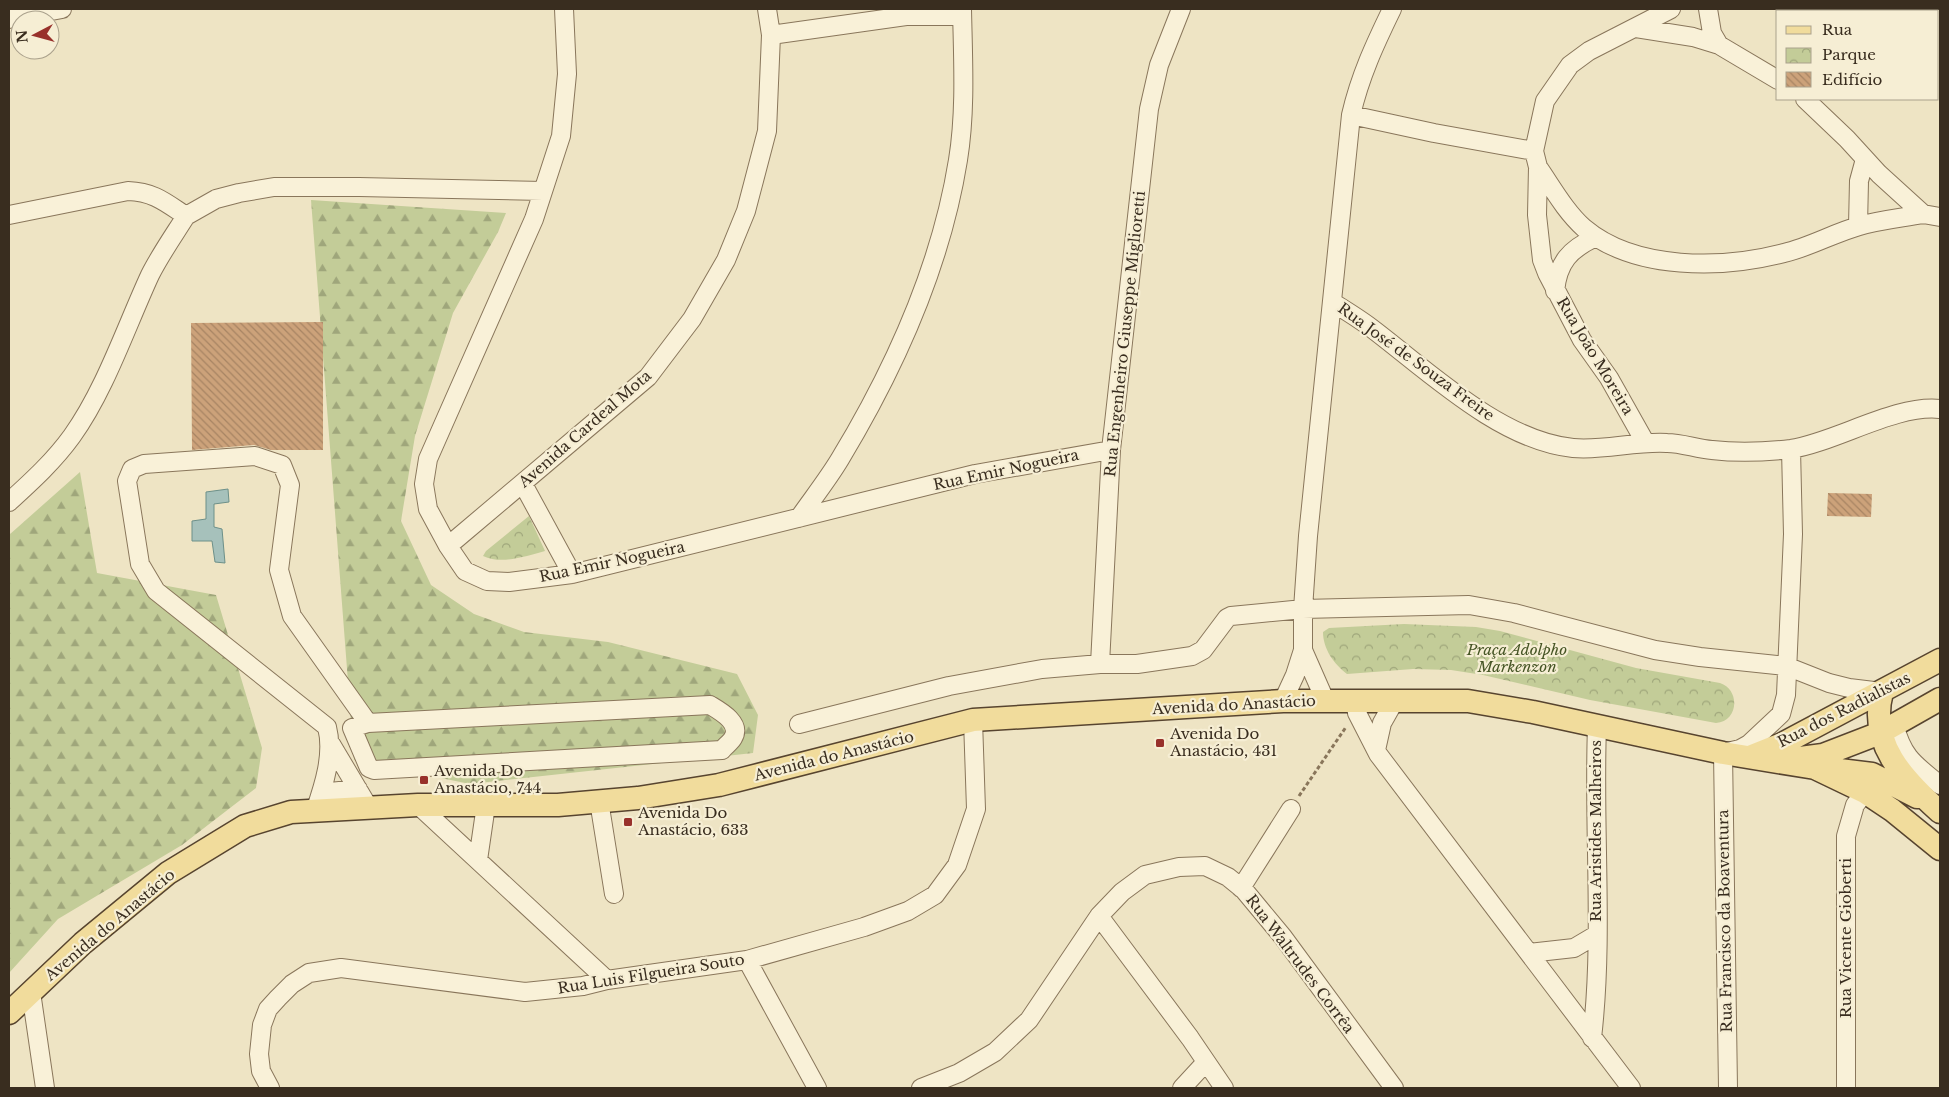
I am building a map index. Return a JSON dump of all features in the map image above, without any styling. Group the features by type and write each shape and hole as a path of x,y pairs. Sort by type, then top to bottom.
{"main road":[{"name":"Rua dos Radialistas","path":"1746,758 1782,744 1940,660"},
{"path":"1882,692 1878,715 1887,729 1891,759 1936,800"},
{"name":"Avenida do Anastácio","path":"9,1013 83,943 168,873 245,826 318,802 363,798 418,805 558,805 599,801 719,785 973,720 1283,701 1325,700 1356,707 1395,700 1468,701 1533,712 1746,758 1780,761 1814,768 1865,792 1892,810 1940,848"},
{"name":"Rua dos Radialistas","path":"1780,761 1823,755 1887,729 1940,700"},
{"path":"1814,768 1872,774 1936,800"}],"street":[{"path":"9,19 62,9"},
{"name":"Rua Emir Nogueira","path":"564,9 567,74 561,136 534,219 428,458 424,484 428,509 448,546 465,571 486,581 509,582 572,574 974,474 1111,450"},
{"name":"Avenida Cardeal Mota","path":"448,546 648,377 692,319 726,260 746,211 767,131 771,35 767,9"},
{"name":"Rua Engenheiro Giuseppe Miglioretti","path":"1100,664 1111,450 1149,109 1159,65 1182,9"},
{"path":"1283,701 1303,650 1302,609 1351,114 1369,54 1392,9"},
{"name":"Rua João Moreira","path":"1645,442 1614,386 1582,340 1555,291 1542,260 1537,214 1536,159 1545,101 1565,72 1589,51 1671,9"},
{"path":"1708,9 1712,33 1719,45"},
{"path":"771,35 906,16 962,12 963,76 958,160 936,254 903,337 878,389 840,460 799,518"},
{"path":"1636,28 1693,37 1719,45 1776,79"},
{"path":"1805,100 1922,214"},
{"path":"1351,114 1536,159 1565,207 1583,227 1604,242 1649,258 1685,263 1743,262 1785,253 1820,242 1858,226 1922,214 1940,217"},
{"path":"1858,226 1859,181 1865,160"},
{"path":"9,502 45,470 81,422 127,330 151,273 186,216 216,199 239,193 274,188 359,187 543,191"},
{"path":"9,231 14,214 128,191 154,195 186,216"},
{"path":"1555,291 1557,273 1564,261 1585,242 1596,237"},
{"name":"Rua José de Souza Freire","path":"1332,302 1369,326 1457,395 1514,430 1571,448 1596,448 1645,442"},
{"path":"1645,442 1748,452 1791,449 1813,444 1912,411 1940,409"},
{"name":"Avenida do Anastácio","path":"1723,753 1740,749 1749,744 1781,714 1786,695 1793,541 1791,449"},
{"path":"329,736 360,726 710,705 725,714 735,728 734,738 722,750 386,771 369,768 360,726 292,616 279,570 290,485 282,465 255,456 144,464 132,470 128,482 140,564 156,591 329,736 363,798"},
{"path":"523,484 572,574"},
{"path":"799,724 991,678 1042,669 1100,664 1137,664 1192,656 1203,650 1227,618 1302,609 1469,605 1514,613 1655,650 1786,666 1829,683 1882,692"},
{"path":"1303,650 1325,700"},
{"path":"1376,750 1382,723 1395,700"},
{"path":"1356,707 1376,750 1631,1088"},
{"name":"Rua Luis Filgueira Souto","path":"270,1088 261,1071 258,1054 262,1025 268,1009 292,984 309,973 341,968 525,992 583,986 606,980 747,960 864,927 908,912 935,895 957,865 976,809 973,720"},
{"name":"Rua Aristides Malheiros","path":"1592,1038 1595,1010 1595,779 1597,727"},
{"path":"318,802 329,736"},
{"name":"Rua Francisco da Boaventura","path":"1723,753 1728,1088"},
{"name":"Rua Vicente Gioberti","path":"1846,1088 1846,836 1855,805 1865,792"},
{"path":"599,801 614,894"},
{"path":"418,805 606,980"},
{"path":"478,860 486,805"},
{"path":"1241,888 1291,809"},
{"name":"Rua Waltrudes Corrêa","path":"921,1088 959,1073 995,1052 1029,1020 1099,916 1122,892 1145,875 1179,867 1205,866 1228,876 1241,888 1283,937 1394,1088"},
{"path":"1099,916 1224,1088"},
{"name":"Rua Aristides Malheiros","path":"1529,953 1574,948 1596,935"},
{"path":"747,960 817,1088"},
{"path":"31,992 45,1088"},
{"path":"1182,1088 1206,1062"}],"path":[{"path":"1291,809 1356,707"}],"green space":[{"path":"311,200 506,213 498,232 453,313 415,436 401,521 431,585 474,614 524,632 608,642 737,674 758,715 753,753 470,784 354,760"},
{"path":"80,472 97,573 216,595 262,748 256,788 182,845 58,919 9,973 9,535"},
{"path":"529,516 545,551 506,560 490,559 483,556 486,551"},
{"name":"Praça Adolpho Markenzon","path":"1404,624 1476,627 1500,631 1636,668 1720,683 1731,692 1734,698 1734,705 1729,717 1716,723 1590,700 1483,675 1451,670 1413,669 1347,674 1330,656 1323,638 1323,632 1329,628"}],"water":[{"path":"228,489 229,502 214,504 214,527 222,529 225,563 215,562 212,541 192,541 192,521 206,519 206,492"}],"building":[{"path":"323,322 323,450 271,450 254,445 192,450 191,323"},
{"path":"1828,493 1872,494 1871,517 1827,516"}],"place":[{"name":"Avenida Do Anastácio, 431","path":"1160,743"},
{"name":"Avenida Do Anastácio, 744","path":"424,780"},
{"name":"Avenida Do Anastácio, 633","path":"628,822"}]}
